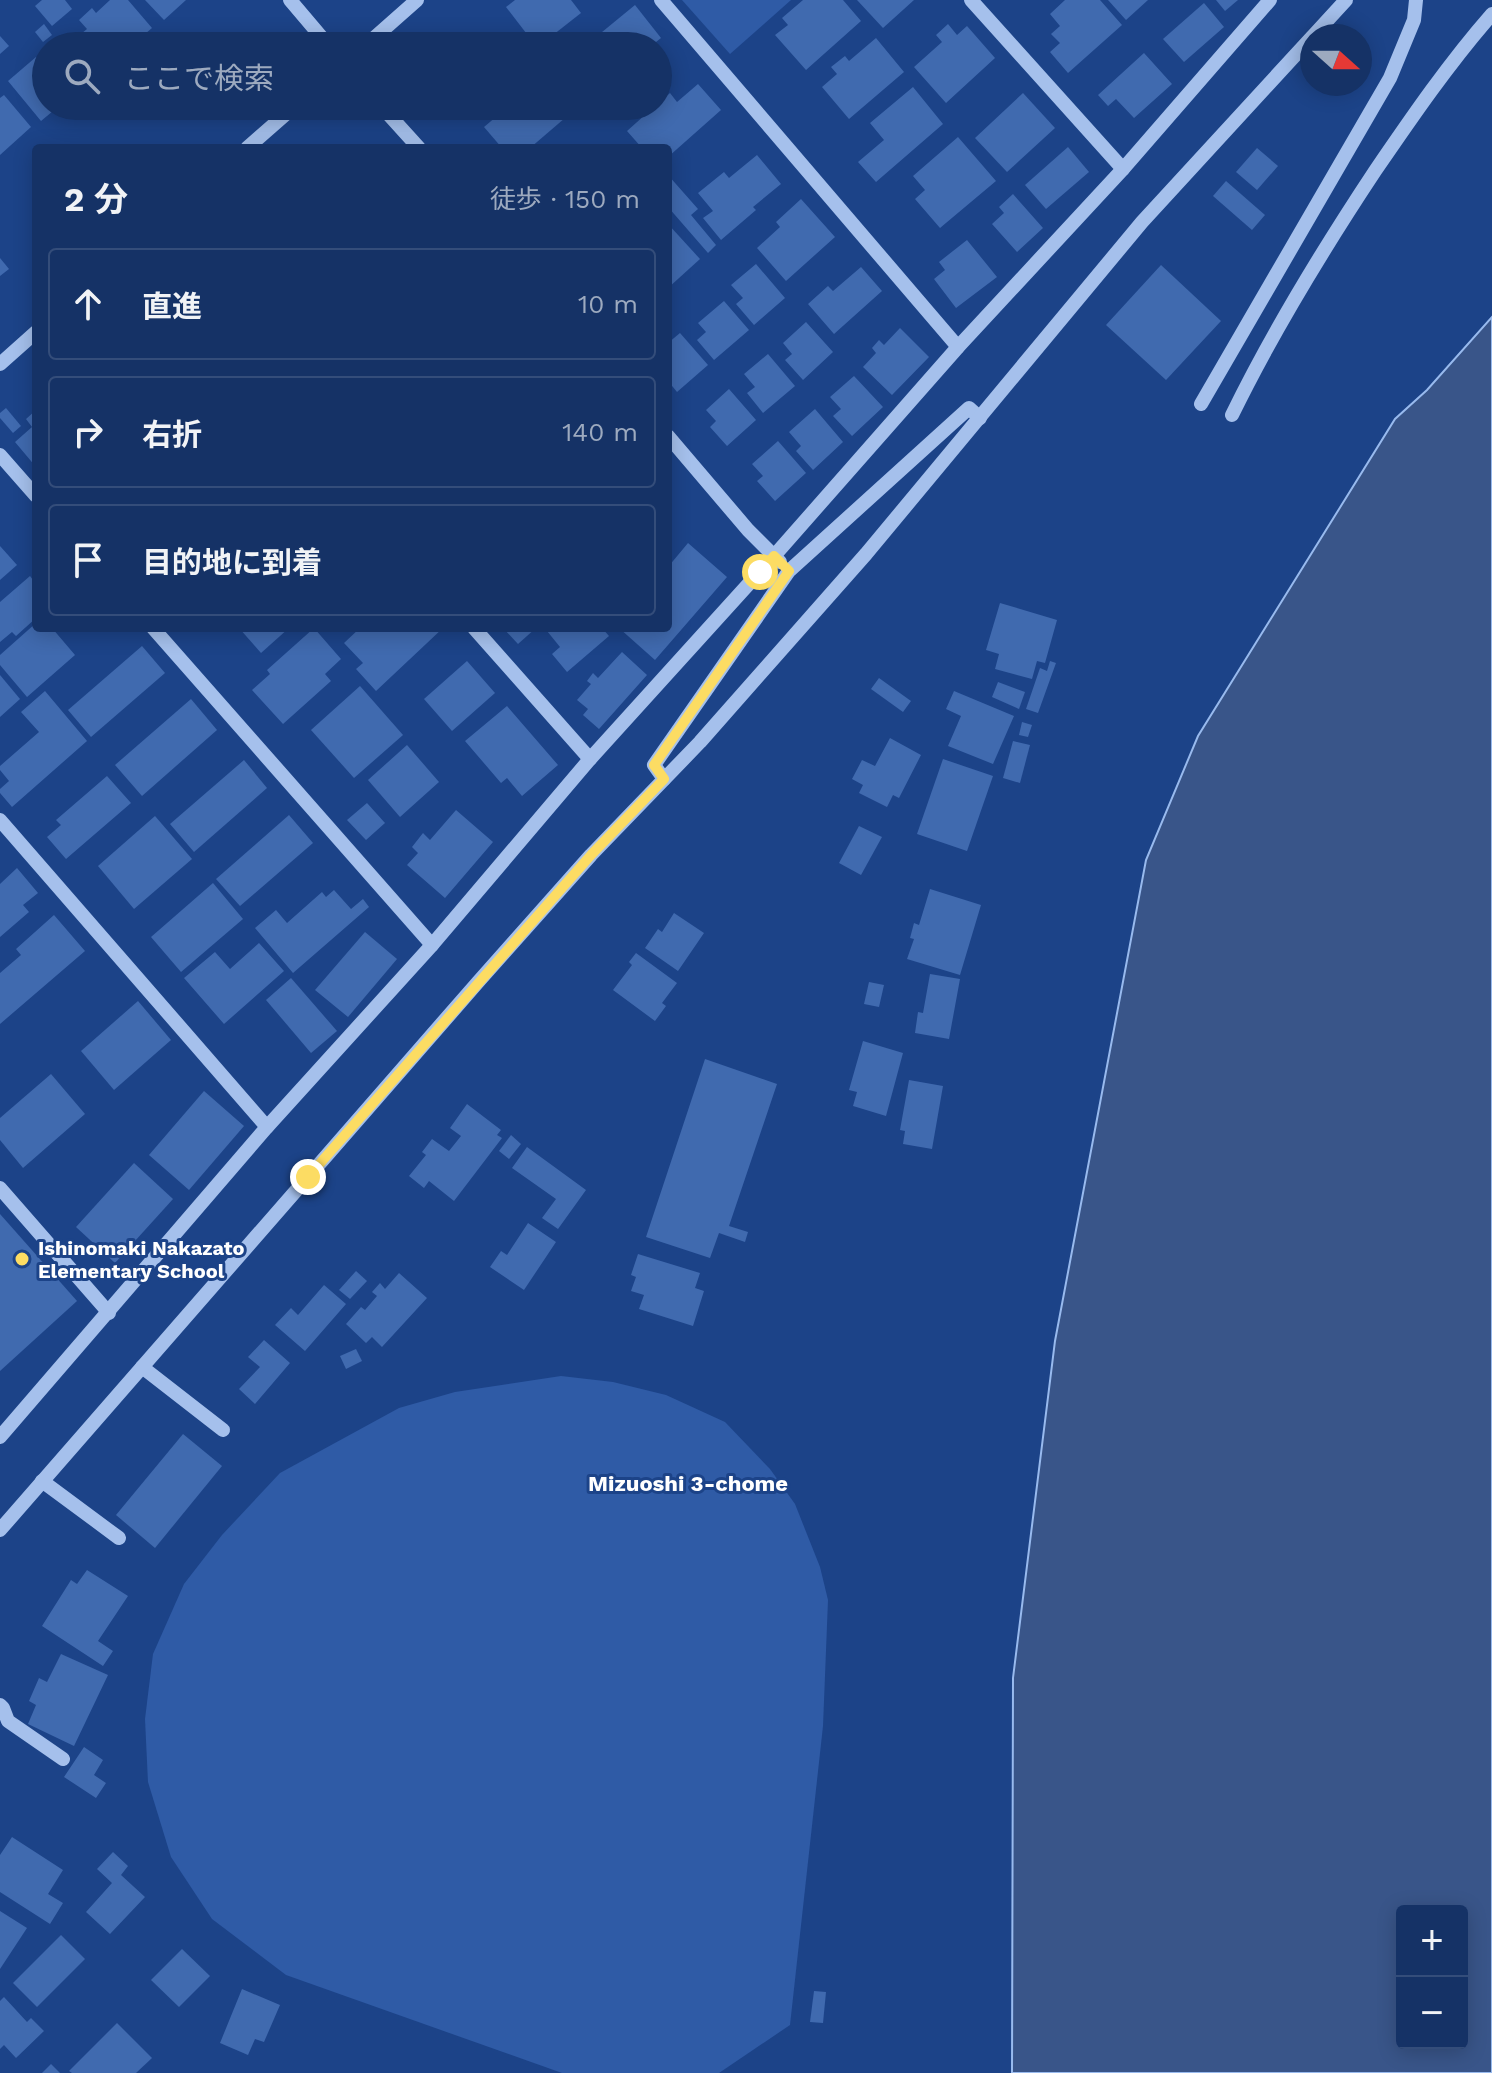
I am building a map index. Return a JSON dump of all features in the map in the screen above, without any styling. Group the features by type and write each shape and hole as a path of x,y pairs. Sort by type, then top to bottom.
{"street":[{"path":"290,0 317,32"},
{"path":"381,32 417,0"},
{"path":"661,0 958,347"},
{"path":"971,0 1123,169"},
{"path":"0,1437 267,1127 432,945 590,759 958,347 1123,169 1270,0"},
{"path":"1323,24 1346,0"},
{"path":"1201,404 1390,78 1414,20 1416,0"},
{"path":"1232,415 1263,352 1324,247 1450,63 1492,14"},
{"path":"0,1530 478,982 591,855 700,742 866,554 1142,222 1300,49"},
{"path":"252,144 279,120"},
{"path":"394,120 415,144"},
{"path":"0,364 32,336"},
{"path":"664,779 654,765 789,571 969,408 980,418"},
{"path":"672,441 748,530 789,571"},
{"path":"0,455 32,491"},
{"path":"157,632 432,945"},
{"path":"478,632 590,759"},
{"path":"0,820 267,1127"},
{"path":"0,1188 109,1313"},
{"path":"142,1367 223,1430"},
{"path":"42,1481 119,1538"},
{"path":"0,1705 8,1721 63,1759"}],"shaded area":[{"path":"682,0 791,0 730,54"},
{"path":"1492,317 1492,2073 1012,2073 1013,1678 1055,1341 1146,860 1198,736 1395,419 1427,390"},
{"path":"561,1376 613,1382 666,1395 725,1422 770,1469 795,1504 820,1567 828,1600 823,1726 790,2025 719,2073 562,2073 286,1975 212,1919 171,1857 148,1782 145,1719 153,1654 184,1584 222,1535 280,1473 399,1408 455,1392"}],"building":[{"path":"42,0 65,0 72,9 52,26 35,6"},
{"path":"110,0 128,0 152,28 147,32 83,32 87,29 79,20 92,8 96,13"},
{"path":"145,0 186,0 164,20"},
{"path":"515,0 571,0 581,13 557,32 525,32 506,7"},
{"path":"803,0 843,0 861,21 806,70 775,35 788,25 782,18"},
{"path":"857,0 914,0 883,28"},
{"path":"1065,0 1100,0 1122,25 1068,73 1050,52 1060,43 1051,34 1060,26 1050,14"},
{"path":"1108,0 1148,0 1126,20"},
{"path":"1216,0 1238,0 1225,11"},
{"path":"1204,3 1224,27 1184,62 1163,39"},
{"path":"635,5 656,32 602,32"},
{"path":"44,24 50,32 35,32"},
{"path":"948,24 957,35 967,26 995,58 946,103 914,67 942,42 936,35"},
{"path":"0,36 9,46 0,54"},
{"path":"876,38 904,72 849,119 822,87 837,74 831,67 845,56 849,61"},
{"path":"1144,53 1172,84 1134,118 1116,99 1108,106 1098,95"},
{"path":"32,60 32,110 8,81"},
{"path":"698,84 721,110 672,153 672,144 638,144 627,131 639,120 672,120 672,96 677,102"},
{"path":"913,87 943,124 876,182 858,162 884,140 870,123"},
{"path":"1023,93 1055,128 1007,172 975,138"},
{"path":"4,95 31,127 0,155 0,98"},
{"path":"492,120 563,120 535,144 499,144 484,127"},
{"path":"958,137 996,181 940,228 915,199 925,190 913,176"},
{"path":"1068,147 1089,172 1046,209 1025,185"},
{"path":"1257,148 1278,166 1257,190 1236,172"},
{"path":"757,155 781,184 721,240 703,218 713,211 698,193 724,172 729,178"},
{"path":"672,180 698,209 691,215 716,245 708,253 672,212"},
{"path":"1226,181 1265,215 1252,230 1213,196"},
{"path":"1013,194 1043,228 1017,252 992,224 1004,213 999,207"},
{"path":"801,199 835,237 786,281 757,248 780,227 776,222"},
{"path":"672,228 700,259 672,284"},
{"path":"967,240 997,277 956,308 934,279 945,270 939,262"},
{"path":"0,258 9,269 0,276"},
{"path":"756,264 785,298 754,325 736,304 743,298 731,285"},
{"path":"1161,265 1221,321 1166,380 1106,325"},
{"path":"861,267 882,291 834,334 808,304 828,286 833,291"},
{"path":"724,301 749,330 714,360 697,340 706,332 698,323"},
{"path":"806,322 833,352 803,380 785,360 792,354 783,343"},
{"path":"900,328 929,357 892,395 863,367 876,353 872,348 879,340 884,345"},
{"path":"680,333 708,365 677,392 672,386 672,340"},
{"path":"768,354 795,386 763,413 747,393 755,387 744,374"},
{"path":"854,376 883,407 852,436 833,416 841,409 830,397"},
{"path":"729,389 756,420 727,446 710,427 716,421 706,410"},
{"path":"6,408 21,426 13,433 0,418 0,413"},
{"path":"815,409 843,442 813,470 796,451 801,446 789,432"},
{"path":"32,414 32,427 26,419"},
{"path":"32,427 32,462 15,442"},
{"path":"778,441 806,473 775,501 757,481 763,476 752,464"},
{"path":"688,543 727,577 655,660 624,632 672,632 672,562"},
{"path":"0,546 17,565 0,580"},
{"path":"30,576 32,622 16,636 12,632 0,642 0,602"},
{"path":"1000,603 1057,620 1045,663 1037,661 1032,679 995,669 999,654 986,650"},
{"path":"32,627 32,632 55,632 75,655 27,697 0,665 0,655"},
{"path":"243,632 285,632 261,653"},
{"path":"310,632 317,632 341,659 325,674 331,681 283,724 252,690 270,674 267,670"},
{"path":"356,632 439,632 376,691 356,669 363,663 344,643"},
{"path":"507,632 532,632 518,644"},
{"path":"548,632 606,632 609,636 567,672 552,654 560,647"},
{"path":"142,646 165,673 91,737 68,710"},
{"path":"622,652 647,675 599,729 583,715 588,709 577,700 591,684 587,681 593,673 598,678"},
{"path":"467,661 495,693 452,731 424,699"},
{"path":"1050,661 1056,663 1038,713 1026,709 1040,668 1047,671"},
{"path":"0,675 20,699 0,717"},
{"path":"879,678 911,701 903,712 871,689"},
{"path":"998,682 1025,692 1019,709 992,697"},
{"path":"360,686 403,735 354,778 311,730"},
{"path":"45,691 87,741 12,807 0,793 9,781 0,766 39,732 21,712"},
{"path":"954,691 1014,716 993,764 948,746 961,716 946,709"},
{"path":"191,699 217,730 142,796 115,765"},
{"path":"507,706 558,765 522,796 507,778 501,783 465,741"},
{"path":"1022,722 1032,725 1028,737 1019,735"},
{"path":"890,738 921,755 899,798 893,795 887,807 859,793 863,785 852,779 862,760 875,766"},
{"path":"1013,741 1030,745 1020,783 1003,778"},
{"path":"407,745 439,782 400,817 368,780"},
{"path":"943,759 993,776 967,851 917,834"},
{"path":"244,760 267,788 194,852 170,824"},
{"path":"107,776 131,803 66,859 47,837 61,825 56,820"},
{"path":"367,803 385,823 366,840 347,820"},
{"path":"456,810 493,842 445,898 407,865 418,853 412,847 423,833 430,840"},
{"path":"289,815 313,843 240,906 216,879"},
{"path":"155,816 192,859 134,909 98,866"},
{"path":"859,826 882,837 861,875 839,863"},
{"path":"17,868 38,893 23,905 29,912 0,937 0,884"},
{"path":"213,883 243,919 181,972 151,937"},
{"path":"930,889 981,905 960,975 907,959 914,939 910,938 914,923 919,925"},
{"path":"334,890 351,909 363,899 369,907 293,973 255,928 276,910 287,923 322,892 326,897"},
{"path":"674,913 704,933 678,971 645,948 658,929 662,932"},
{"path":"54,915 85,951 0,1024 0,973 21,955 16,949"},
{"path":"365,932 397,959 348,1017 315,990"},
{"path":"259,943 284,971 224,1024 184,978 215,952 230,969"},
{"path":"636,953 677,983 662,1003 666,1006 655,1021 613,990 632,965 629,962"},
{"path":"930,974 960,979 949,1039 915,1033 918,1012 923,1013"},
{"path":"291,978 337,1031 311,1053 266,1000"},
{"path":"869,982 884,985 879,1007 864,1004"},
{"path":"138,1001 171,1040 114,1090 81,1051"},
{"path":"863,1041 903,1053 886,1116 853,1106 857,1092 849,1090"},
{"path":"705,1059 777,1084 729,1226 748,1232 745,1242 719,1233 710,1258 646,1237"},
{"path":"51,1074 85,1114 23,1168 0,1140 0,1118"},
{"path":"909,1080 943,1086 932,1149 903,1144 905,1131 900,1130"},
{"path":"204,1091 244,1126 189,1190 149,1155"},
{"path":"467,1104 501,1130 497,1135 502,1138 454,1201 429,1181 424,1188 409,1176 426,1155 422,1152 432,1139 449,1151 461,1136 450,1128"},
{"path":"511,1135 521,1144 509,1159 499,1151"},
{"path":"527,1147 586,1190 558,1229 542,1218 556,1199 512,1168"},
{"path":"134,1163 173,1199 115,1263 76,1227"},
{"name":"Ishinomaki Nakazato Elementary School","path":"0,1214 77,1301 0,1371"},
{"path":"528,1223 556,1242 524,1290 490,1267 501,1251 507,1255"},
{"path":"638,1254 700,1273 695,1288 704,1291 693,1326 639,1309 644,1295 631,1291 636,1277 631,1275"},
{"path":"356,1271 367,1281 350,1299 339,1290"},
{"path":"399,1273 427,1298 382,1347 372,1337 366,1343 346,1324 361,1307 365,1310 377,1296 372,1292 380,1283 385,1289"},
{"path":"324,1285 346,1304 305,1351 275,1325 291,1308 298,1315"},
{"path":"264,1340 290,1363 255,1404 239,1389 260,1367 248,1357"},
{"path":"356,1349 362,1361 346,1369 340,1356"},
{"path":"183,1434 222,1466 155,1548 116,1515"},
{"path":"87,1570 128,1596 98,1641 113,1651 103,1666 42,1626 71,1580 77,1584"},
{"path":"61,1654 108,1675 74,1746 28,1724 36,1705 29,1701 39,1678 47,1682"},
{"path":"84,1747 103,1760 94,1775 106,1783 96,1798 64,1777"},
{"path":"12,1837 63,1870 48,1894 63,1903 50,1924 0,1892 0,1855"},
{"path":"113,1852 128,1866 121,1875 145,1897 110,1934 86,1912 112,1883 97,1869"},
{"path":"0,1911 27,1928 0,1969"},
{"path":"61,1935 85,1959 37,2007 13,1983"},
{"path":"182,1949 210,1976 179,2007 151,1980"},
{"path":"242,1989 280,2005 264,2042 255,2039 248,2055 220,2043"},
{"path":"814,1991 826,1992 823,2023 810,2022"},
{"path":"4,1997 27,2022 31,2018 44,2031 16,2058 4,2045 0,2049 0,2001"},
{"path":"117,2023 152,2058 136,2073 69,2071"},
{"path":"51,2064 60,2073 42,2073"}],"place":[{"name":"Ishinomaki Nakazato Elementary School","path":"22,1259"}],"district":[{"name":"Mizuoshi 3-chome","path":"688,1483"}],"route":[{"path":"308,1177 591,855 664,779 654,765 789,571 774,556 760,572"}]}
